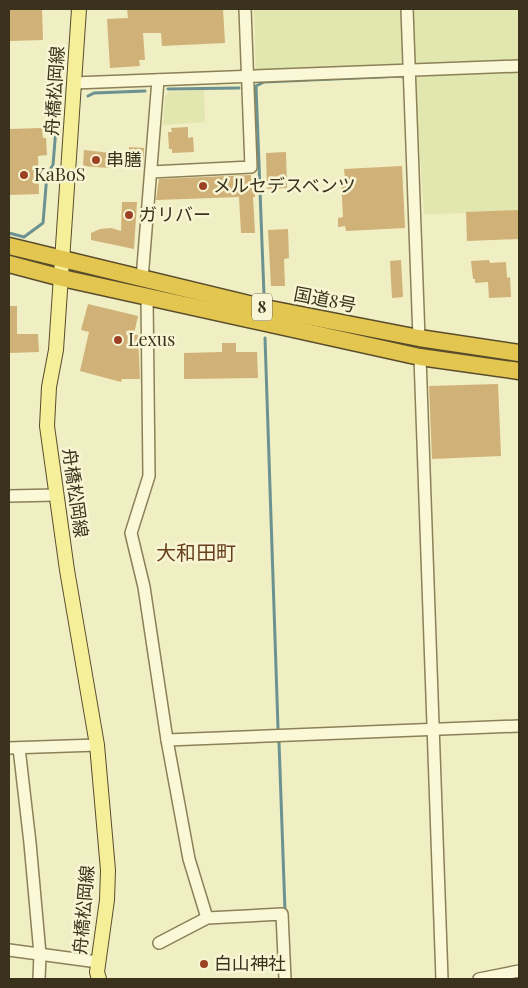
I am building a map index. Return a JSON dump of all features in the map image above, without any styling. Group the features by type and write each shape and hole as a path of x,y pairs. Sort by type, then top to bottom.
{"highway":[{"name":"国道8号","path":"9,246 265,308 419,338 519,353"},
{"name":"国道8号","path":"9,264 62,278 420,357 519,371"}],"main road":[{"name":"舟橋松岡線","path":"79,9 62,278 56,350 49,387 47,426 67,570 97,745 108,870 107,900 97,972 99,979"}],"street":[{"path":"151,172 251,167 244,9"},
{"path":"407,9 419,338"},
{"path":"74,83 519,66"},
{"path":"142,279 158,80"},
{"path":"147,297 149,476 131,533 144,587 167,740 189,859 207,918"},
{"path":"420,357 442,979"},
{"path":"9,496 56,495"},
{"path":"167,740 519,726"},
{"path":"39,979 40,954 30,843 14,748 97,745"},
{"path":"159,944 207,918 282,914 285,979"},
{"path":"9,950 98,962"},
{"path":"479,979 519,971"}],"green space":[{"path":"254,9 519,9 519,212 424,214 413,65 256,71"},
{"path":"204,90 205,122 163,125 165,96 169,92"}],"building":[{"path":"9,9 42,9 43,40 9,41"},
{"path":"127,9 223,9 225,43 162,46 161,33 143,33 145,60 139,60 140,66 110,68 107,19 128,18"},
{"path":"188,127 188,138 193,137 194,152 172,153 172,149 169,149 168,132 172,132 171,128"},
{"name":"KaBoS","path":"42,128 43,138 46,138 47,155 38,156 39,194 9,195 9,129"},
{"path":"129,147 144,148 143,168 83,166 84,150 129,155"},
{"path":"286,152 287,188 267,189 266,153"},
{"path":"402,166 405,228 346,231 345,226 338,227 338,218 343,217 341,179 345,179 344,169"},
{"name":"メルセデスベンツ","path":"251,175 251,188 255,188 255,197 253,197 255,233 241,233 239,197 156,200 159,179"},
{"name":"ガリバー","path":"122,202 137,202 134,249 91,240 91,233 100,229 111,228 121,231"},
{"path":"519,210 519,239 467,241 466,212"},
{"path":"288,229 289,258 284,259 285,286 271,286 268,230"},
{"path":"401,260 403,297 392,298 390,261"},
{"path":"489,260 490,263 506,262 507,278 510,277 511,297 489,298 488,282 475,283 471,261"},
{"path":"88,304 138,316 134,334 138,335 140,379 122,379 121,382 80,371 89,332 81,330"},
{"path":"9,306 17,306 17,334 38,334 39,352 9,353"},
{"path":"222,343 236,343 236,352 257,352 258,378 184,379 184,353 222,352"},
{"path":"498,384 501,456 432,459 429,386"}],"waterway":[{"path":"264,295 256,86 264,82 403,76 405,81"},
{"path":"168,89 239,88"},
{"path":"88,96 94,93 145,91"},
{"path":"9,233 24,237 43,223 47,174 53,165 56,128"},
{"path":"265,338 278,728"},
{"path":"279,742 285,911"}],"place":[{"name":"串膳","path":"96,160"},
{"name":"KaBoS","path":"24,175"},
{"name":"メルセデスベンツ","path":"203,186"},
{"name":"ガリバー","path":"129,215"},
{"name":"Lexus","path":"118,340"},
{"name":"白山神社","path":"204,964"}],"district":[{"name":"大和田町","path":"196,553"}]}
